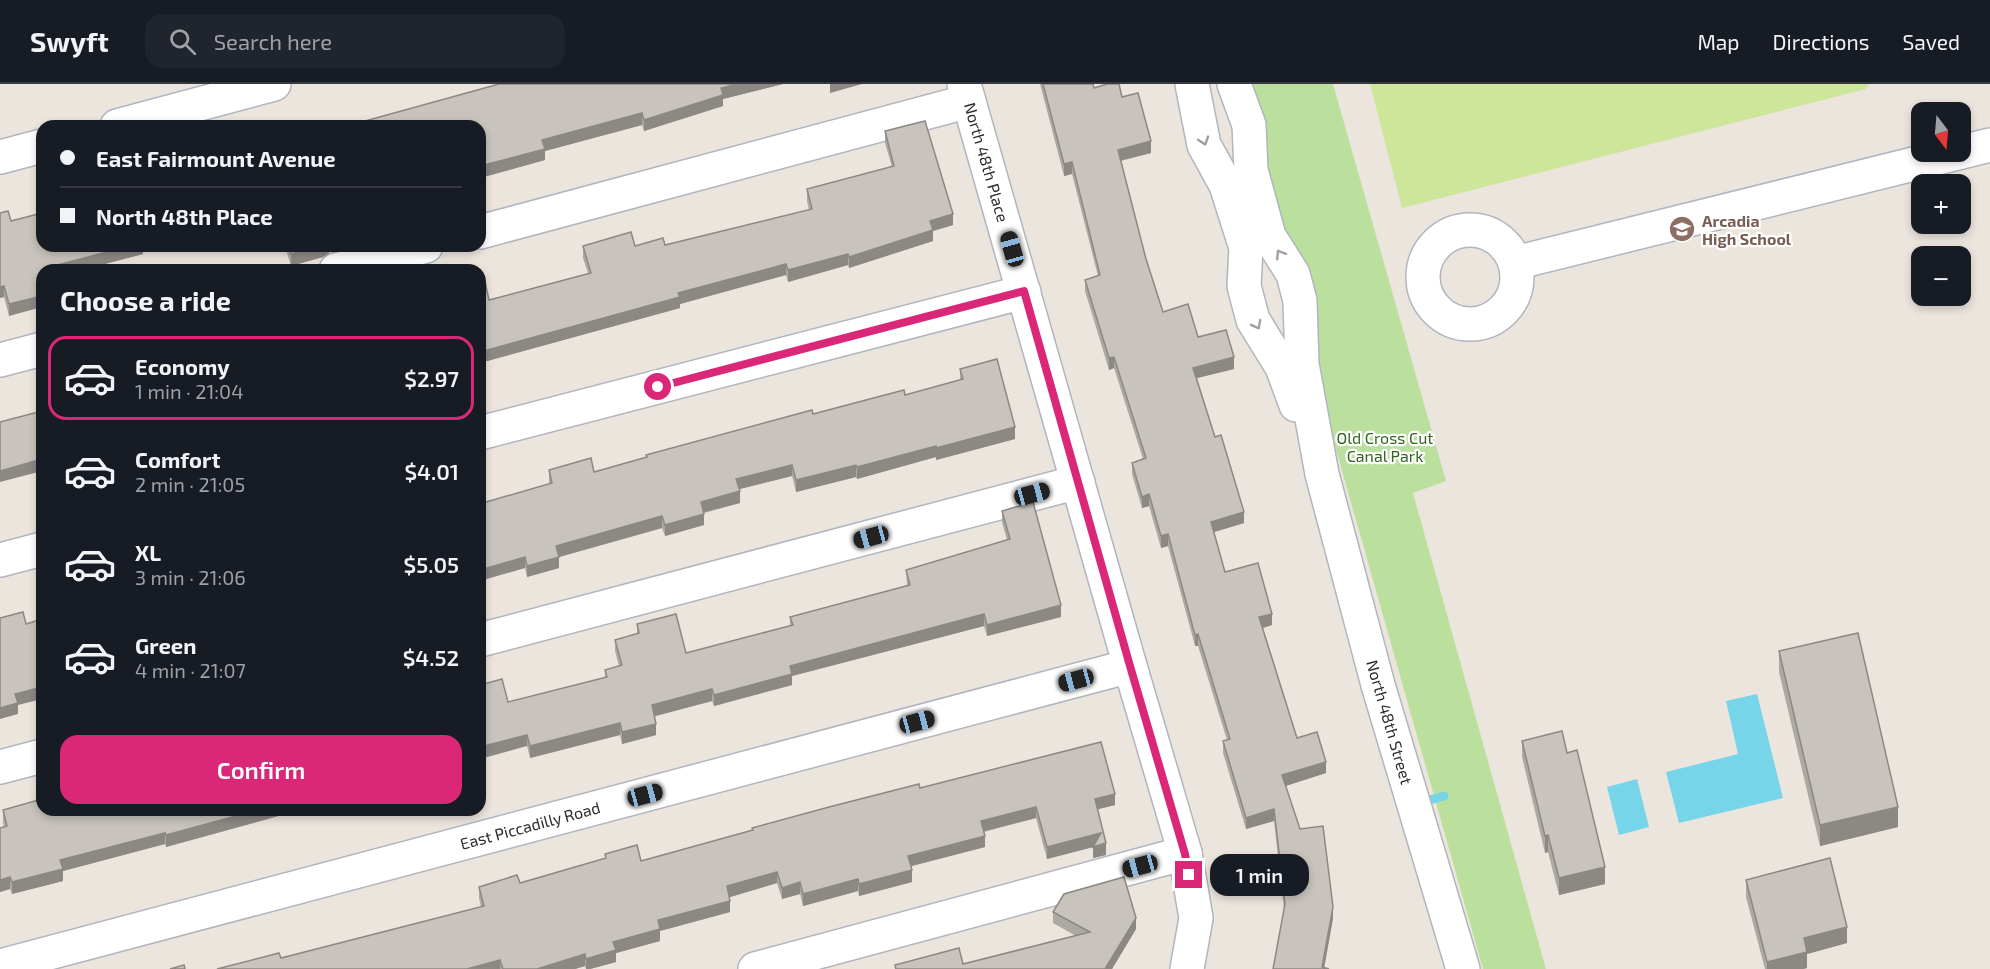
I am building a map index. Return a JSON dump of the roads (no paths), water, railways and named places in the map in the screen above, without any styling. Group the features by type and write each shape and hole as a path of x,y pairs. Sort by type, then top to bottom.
{"street":[{"path":"139,120 274,84"},
{"name":"North 48th Street","path":"1192,84 1204,145 1226,185 1246,248 1244,286 1253,320 1282,367 1322,474"},
{"name":"North 48th Street","path":"1234,84 1249,125 1251,170 1269,236 1293,274 1300,301 1302,364 1322,474 1378,685 1463,969"},
{"path":"486,230 967,92"},
{"name":"North 48th Place","path":"967,92 1185,854 1196,918 1187,969"},
{"path":"1515,263 1990,145"},
{"path":"0,157 36,148"},
{"path":"358,264 404,252"},
{"path":"486,431 1024,291"},
{"path":"0,360 36,351"},
{"path":"486,638 1078,482"},
{"path":"0,560 36,551"},
{"name":"East Piccadilly Road","path":"0,966 1130,666"},
{"path":"0,767 36,758"},
{"path":"755,969 1185,854"}],"water":[{"path":"1757,694 1783,798 1679,823 1666,772 1738,754 1726,701"},
{"path":"1637,779 1649,827 1619,835 1607,787"}],"waterway":[{"path":"1419,803 1444,796"}],"place":[{"name":"Arcadia High School","path":"1682,229"}],"park label":[{"name":"Old Cross Cut Canal Park","path":"1385,446"}]}
